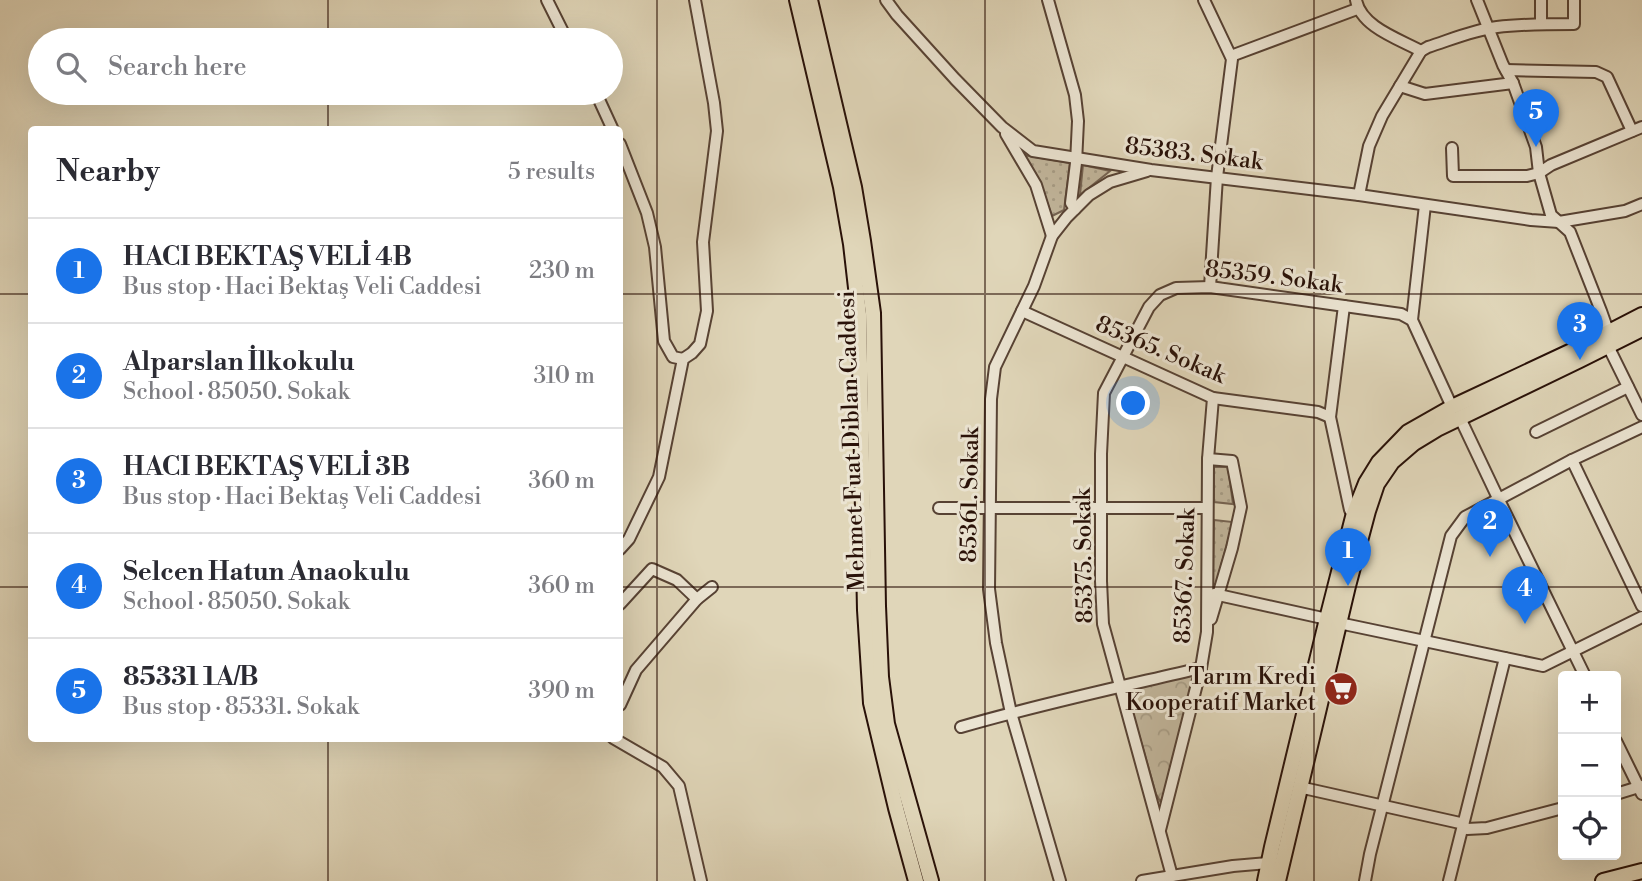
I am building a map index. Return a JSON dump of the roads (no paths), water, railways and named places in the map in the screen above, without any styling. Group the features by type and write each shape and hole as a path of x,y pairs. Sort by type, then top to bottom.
{"main road":[{"name":"Mehmet Fuat Diblan Caddesi","path":"797,0 841,187 851,244 859,314 865,610 872,702 916,881"},
{"name":"Mehmet Fuat Diblan Caddesi","path":"810,0 854,187 873,313 878,606 881,677 887,724 931,881"},
{"path":"1608,340 1642,315"},
{"path":"1278,881 1354,513 1366,483 1379,461 1408,432 1608,340 1642,329"},
{"path":"1265,881 1333,621 1377,484 1392,462 1456,412"},
{"path":"1602,881 1642,871"}],"street":[{"path":"547,0 561,28"},
{"path":"623,546 629,539 659,477 683,359 701,344 707,311 703,242 717,131 695,0"},
{"name":"85383. Sokak","path":"886,0 955,79 1002,127 1033,151 1151,170 1359,195 1531,220 1559,222 1625,211 1642,204"},
{"path":"1048,0 1075,95 1078,121 1071,203 1075,209"},
{"path":"1204,0 1231,57 1217,177 1210,288"},
{"path":"1477,0 1513,83 1536,148 1538,173 1551,215 1570,232 1601,311 1608,340 1642,415"},
{"path":"1541,0 1541,24"},
{"path":"1359,195 1369,146 1382,116 1421,51 1489,29 1574,24 1574,0"},
{"path":"1231,57 1356,5 1373,25 1421,51"},
{"path":"1452,148 1453,176 1527,176 1637,129 1607,77 1596,72 1506,71"},
{"path":"1400,86 1425,94 1513,83"},
{"path":"602,105 611,126"},
{"path":"1002,127 1035,184 1052,236"},
{"path":"623,152 647,213 655,247 664,341 673,356 683,359"},
{"name":"85361. Sokak","path":"1060,881 1011,713 996,643 989,589 991,399 995,367 1034,286 1052,236 1089,195 1110,182 1151,170"},
{"path":"1425,205 1412,320 1582,671"},
{"name":"85359. Sokak","path":"1124,357 1149,307 1160,295 1176,288 1210,288 1344,306 1401,314 1412,320"},
{"path":"1344,306 1330,417 1350,510 1354,513"},
{"name":"85365. Sokak","path":"1022,311 1213,398 1318,412 1330,417"},
{"name":"85375. Sokak","path":"1124,357 1104,393 1101,454 1103,624 1172,876"},
{"path":"1536,432 1628,387"},
{"name":"85367. Sokak","path":"1160,833 1200,668 1214,594 1207,508 1213,398"},
{"path":"1365,881 1451,536 1465,517 1498,498 1642,427"},
{"path":"1208,459 1231,461 1241,507 1239,521 1214,594 1423,642 1543,666 1642,617"},
{"path":"1572,460 1642,606"},
{"path":"939,508 1207,508"},
{"path":"623,601 652,569 677,580 697,599"},
{"path":"623,690 636,670 697,599 712,587"},
{"path":"1449,881 1505,659"},
{"path":"961,727 1200,668"},
{"path":"620,742 663,767 679,786 701,881"},
{"path":"1621,751 1641,789 1621,792"},
{"path":"1299,787 1460,823 1467,829 1487,828 1558,809"},
{"path":"1142,881 1268,863"}],"place":[{"name":"85331 1A/B","path":"1536,147"},
{"name":"HACI BEKTAŞ VELİ 3B","path":"1580,360"},
{"name":"Alparslan İlkokulu","path":"1490,557"},
{"name":"HACI BEKTAŞ VELİ 4B","path":"1348,586"},
{"name":"Selcen Hatun Anaokulu","path":"1525,624"},
{"name":"Tarım Kredi Kooperatif Market","path":"1341,689"}]}
